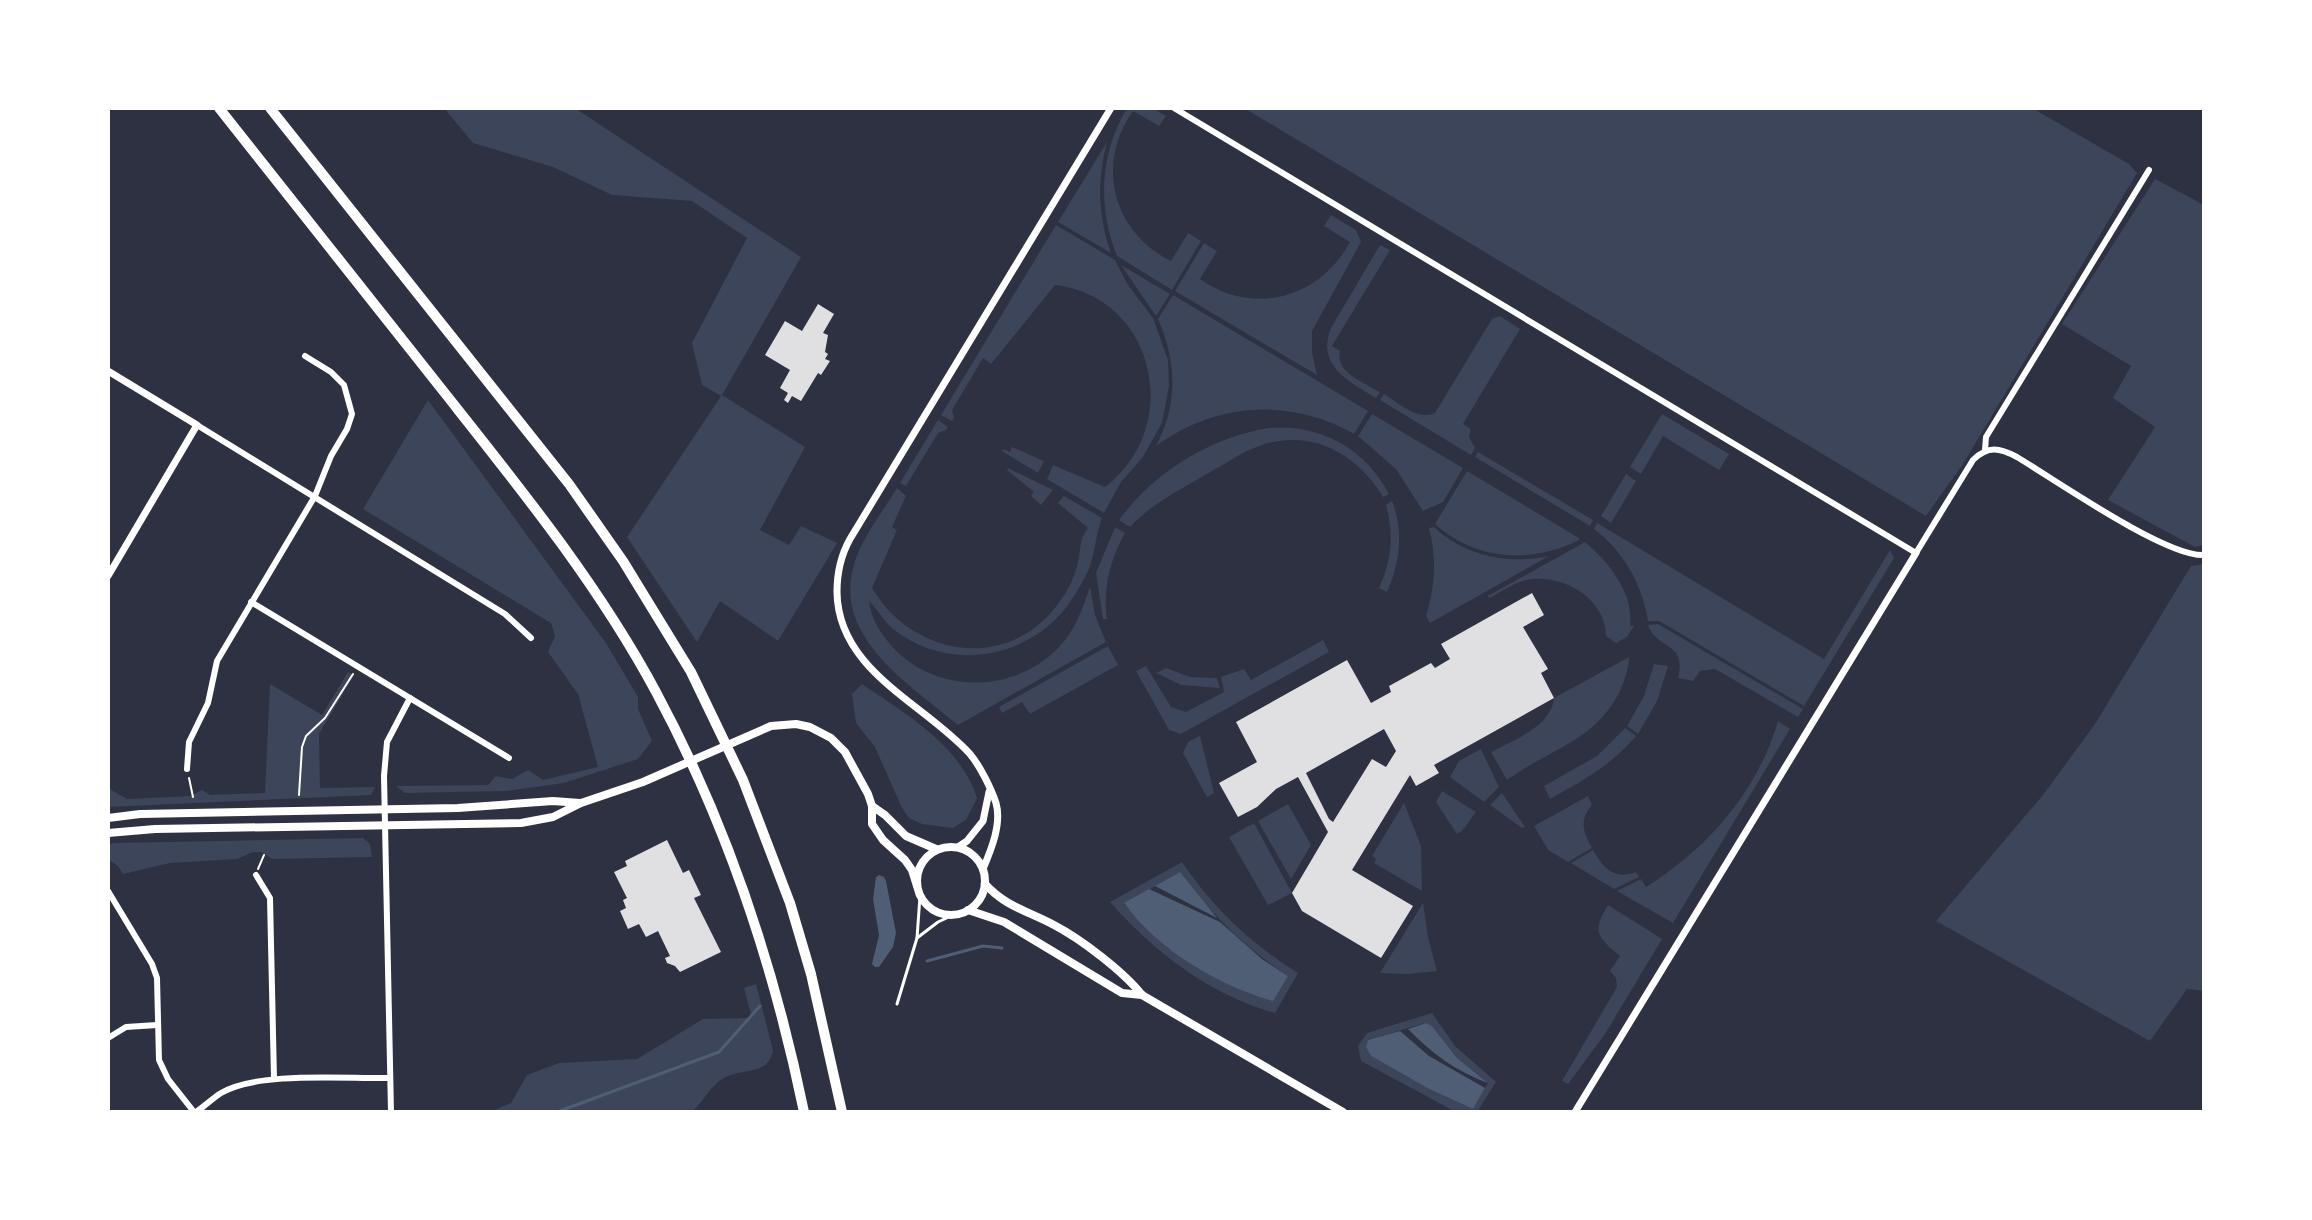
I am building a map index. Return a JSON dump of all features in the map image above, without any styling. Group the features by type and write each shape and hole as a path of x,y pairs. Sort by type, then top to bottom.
{"highway":[{"path":"219,108 545,521 621,632 657,694 690,762 732,861 766,955 785,1023 804,1112"},
{"path":"270,108 602,530 691,672 727,745 766,837 801,937 842,1112"}],"main road":[{"path":"108,833 155,829 521,823 553,817 771,726 796,724 810,727 831,738 845,752 857,770 872,806 872,824 883,840 905,860 912,870 918,891 934,911 953,915 968,910 982,895 985,884 978,859 958,847 936,849 906,836 872,806"},
{"path":"108,818 140,814 522,806 553,801 581,803"},
{"path":"918,891 920,865 936,849"},
{"path":"985,884 1000,900 1056,926 1076,939 1131,980 1142,995 1343,1112"},
{"path":"968,910 1004,922 1122,993 1142,995"}],"street":[{"path":"983,869 993,841 997,814 996,802 982,772 970,755 857,653 844,630 839,613 839,572 850,539 1111,108"},
{"path":"1174,108 1394,243 1916,553"},
{"path":"1985,450 1986,437 2149,170"},
{"path":"187,769 189,742 208,703 217,661 315,496 352,414 344,385 331,372 305,356"},
{"path":"108,371 505,614 531,638"},
{"path":"108,576 197,425"},
{"path":"1575,1112 1973,460 1985,450 2002,449 2155,541 2180,551 2204,555"},
{"path":"251,602 509,758"},
{"path":"391,1112 384,776 387,742 410,698"},
{"path":"958,847 983,821 989,792"},
{"path":"256,875 270,898 274,1079"},
{"path":"108,891 152,964 157,978 159,1060 168,1079 195,1112 223,1092 274,1079 389,1078"},
{"path":"108,1038 126,1027 157,1025"}],"lane":[{"path":"897,1004 917,938 918,891"},
{"path":"917,938 953,915"}],"path":[{"path":"299,795 302,747 306,736 325,718 358,666"},
{"path":"187,769 193,797"},
{"path":"256,875 264,855"}],"shaded area":[{"path":"444,108 580,108 579,111 801,257 722,395 805,447 760,530 789,545 801,526 837,543 778,641 720,601 697,642 627,537 721,396 702,385 692,343 747,238 692,201 612,195 553,167 473,143"},
{"path":"1127,108 1152,108 1166,116 1159,126 1133,111 1121,131 1113,174 1123,215 1135,233 1171,261 1188,233 1201,241 1172,290 1117,256 1106,219 1104,180 1107,162 1111,143"},
{"path":"1244,108 2032,108 2129,164 2137,173 1963,464 1926,516"},
{"path":"1107,142 1100,198 1111,253 1058,222"},
{"path":"2155,179 2204,205 2204,545 2195,547 2108,500 2155,427 2113,398 2131,366 2062,324"},
{"path":"1331,215 1356,230 1361,242 1312,331 1312,353 1317,375 1175,291 1204,243 1217,251 1200,279 1220,291 1263,299 1284,296 1303,288 1321,277 1350,242 1324,226"},
{"path":"1056,225 1115,260 1128,285 1153,318 1168,360 1169,386 1162,423 1143,457 1121,482 1104,513 1047,479 1053,465 1105,487 1130,462 1145,432 1151,400 1148,368 1136,338 1117,313 1089,295 1055,285 991,364 983,358 952,410 952,421 941,415"},
{"path":"1380,245 1390,250 1332,346 1340,351 1346,371 1380,392 1376,398 1337,370 1331,362 1327,341 1331,328"},
{"path":"1121,265 1170,294 1156,316"},
{"path":"1173,295 1368,411 1354,434 1304,414 1253,410 1203,421 1156,446 1168,415 1172,383 1169,351 1158,319"},
{"path":"1500,316 1520,329 1463,424 1471,429 1469,437 1475,448 1471,455 1380,400 1384,394 1415,413 1435,413 1492,319"},
{"path":"428,400 606,643 638,697 638,709 652,741 638,759 564,783 506,791 405,793 396,786 488,785 496,776 512,779 528,770 543,780 598,767 578,694 548,652 555,636 551,623 363,509"},
{"path":"1372,414 1463,468 1443,502 1423,511 1396,469 1358,436"},
{"path":"1662,414 1729,454 1719,470 1663,436 1641,474 1630,467"},
{"path":"938,420 948,427 938,433 906,486 900,483"},
{"path":"1269,428 1306,430 1339,442 1367,464 1389,494 1383,497 1361,469 1333,450 1301,440 1283,441 1265,444 1234,458 1165,498 1130,527 1119,520 1149,487 1185,459 1226,439"},
{"path":"1012,447 1044,461 1038,473 1002,451 1010,452"},
{"path":"1478,452 1593,520 1590,526 1475,457"},
{"path":"1008,468 1053,490 1041,505 1031,496 1034,492"},
{"path":"1467,471 1579,540 1542,553 1504,555 1486,552 1451,536 1435,524"},
{"path":"1626,474 1636,481 1611,523 1601,516"},
{"path":"897,488 906,496 892,527 897,530 872,588 890,612 912,630 937,642 963,648 990,647 1016,639 1040,624 1063,596 1075,572 1088,528 1058,503 1064,496 1102,518 1090,566 1076,593 1060,615 1040,632 1017,645 993,653 967,655 941,652 916,644 893,629 869,601 879,629 907,660 927,672 948,679 993,681 1016,675 1036,665 1062,644 1077,621 1090,587 1095,615 1106,642 958,725 896,674 878,655 863,634 853,611 850,586 856,558 869,531"},
{"path":"1392,501 1398,524 1399,547 1387,592 1379,588 1387,567 1391,537 1386,505"},
{"path":"1597,523 1824,659 1890,550 1894,558 1804,706 1659,621 1648,621 1630,570 1623,558 1594,529"},
{"path":"1115,527 1125,533 1109,574 1107,619 1103,619 1096,573"},
{"path":"1434,527 1459,545 1488,556 1534,559 1549,556 1430,623 1426,616 1434,561 1429,528"},
{"path":"1585,542 1602,558 1624,590 1630,625 1634,626 1627,637 1616,643 1606,636 1604,622 1589,599 1578,590 1551,580 1523,581 1489,598 1488,596"},
{"path":"2204,564 2204,991 2187,989 2150,1041 1936,921 2043,795 2095,724 2191,566"},
{"path":"1658,624 1803,709 1798,717 1715,669 1700,671 1693,681 1678,678 1680,666 1675,651 1658,639 1648,625"},
{"path":"1323,640 1329,652 1181,734 1169,730 1136,671 1146,666 1171,707 1186,712 1224,692 1221,677 1244,669 1251,680"},
{"path":"1108,646 1118,665 1030,714 1022,702 1002,713 999,707"},
{"path":"1629,657 1619,693 1597,723 1569,744 1507,780 1491,752 1539,725 1554,698"},
{"path":"1654,664 1668,666 1657,701 1638,734 1627,726 1644,696"},
{"path":"1166,668 1190,677 1217,678 1220,688 1181,685 1156,673"},
{"path":"348,672 354,675 319,734 320,788 375,787 371,795 108,807 108,788 127,799 190,796 202,790 210,795 265,793 270,684 322,715"},
{"path":"862,684 930,732 958,762 977,798 966,820 953,828 922,824 909,818 875,747 856,723 852,694"},
{"path":"1778,721 1790,729 1673,923 1617,891 1641,879 1646,887 1690,855 1709,836 1727,816 1757,771"},
{"path":"1625,728 1636,736 1617,756 1550,799 1544,786 1597,756"},
{"path":"1200,736 1214,793 1207,797 1183,753 1188,742"},
{"path":"1481,749 1499,787 1484,802 1450,777 1459,761"},
{"path":"1442,791 1476,812 1457,834 1436,802"},
{"path":"1502,793 1525,827 1522,828 1490,805"},
{"path":"1588,796 1592,805 1585,816 1584,826 1592,848 1568,862 1548,850 1534,826"},
{"path":"1404,803 1421,846 1422,891 1374,863 1376,859 1372,856"},
{"path":"1288,804 1311,845 1291,879 1258,821"},
{"path":"1254,823 1292,893 1268,905 1229,837"},
{"path":"363,838 370,844 372,857 272,859 262,852 253,852 237,859 170,863 123,874 108,859 108,844 115,843"},
{"path":"1593,850 1610,871 1622,875 1636,872 1639,877 1614,889 1571,863"},
{"path":"1182,862 1234,924 1264,950 1298,973 1275,1013 1251,1005 1185,970 1145,938 1110,902","holes":["1180,872 1229,929 1288,976 1178,954 1147,929 1124,904"]},
{"path":"1180,872 1217,918 1155,886"},
{"path":"879,875 886,881 896,933 893,947 879,967 875,967 872,964 879,935 873,899 876,877"},
{"path":"1149,889 1220,922 1262,959 1288,976 1273,1001 1210,975 1190,964 1154,936 1124,903"},
{"path":"1423,903 1437,971 1380,973"},
{"path":"1608,905 1662,939 1605,1034 1568,1084 1562,1081 1617,987 1616,978 1610,971 1620,956 1599,934 1600,922"},
{"path":"756,984 773,1050 770,1059 760,1068 722,1079 692,1112 489,1112 511,1103 527,1075 559,1063 637,1059 703,1019 752,1018 744,988"},
{"path":"1432,1013 1455,1046 1496,1082 1477,1112 1452,1110 1361,1061 1358,1046 1367,1033","holes":["1425,1023 1432,1026 1457,1058 1488,1083 1473,1109 1429,1089 1371,1056 1368,1040"]},
{"path":"1426,1023 1432,1026 1457,1058 1488,1083 1445,1061 1408,1029"},
{"path":"1400,1031 1429,1056 1485,1088 1473,1109 1429,1089 1371,1056 1366,1047 1368,1040"}],"building":[{"path":"818,304 834,314 823,333 828,335 825,359 830,361 821,375 818,373 801,401 792,396 788,403 784,400 788,393 780,388 790,370 765,355 785,321 802,331"},
{"path":"1532,593 1544,615 1523,627 1548,669 1541,673 1554,698 1434,765 1439,773 1416,786 1410,775 1352,870 1413,906 1381,958 1302,911 1292,893 1328,832 1298,777 1238,817 1219,783 1257,762 1236,722 1347,660 1371,703 1391,692 1389,686 1431,663 1435,668 1450,659 1441,644","holes":["1384,729 1396,751 1386,767 1372,759 1333,822 1329,819 1306,773"]},
{"path":"667,840 683,873 689,870 701,895 694,898 721,952 680,972 667,963 665,958 670,956 658,931 646,937 639,924 628,929 620,911 626,908 623,900 627,898 614,872 627,866 625,861"}],"waterway":[{"path":"927,961 983,946 1002,948"},
{"path":"557,1112 719,1052 760,1006"}]}
